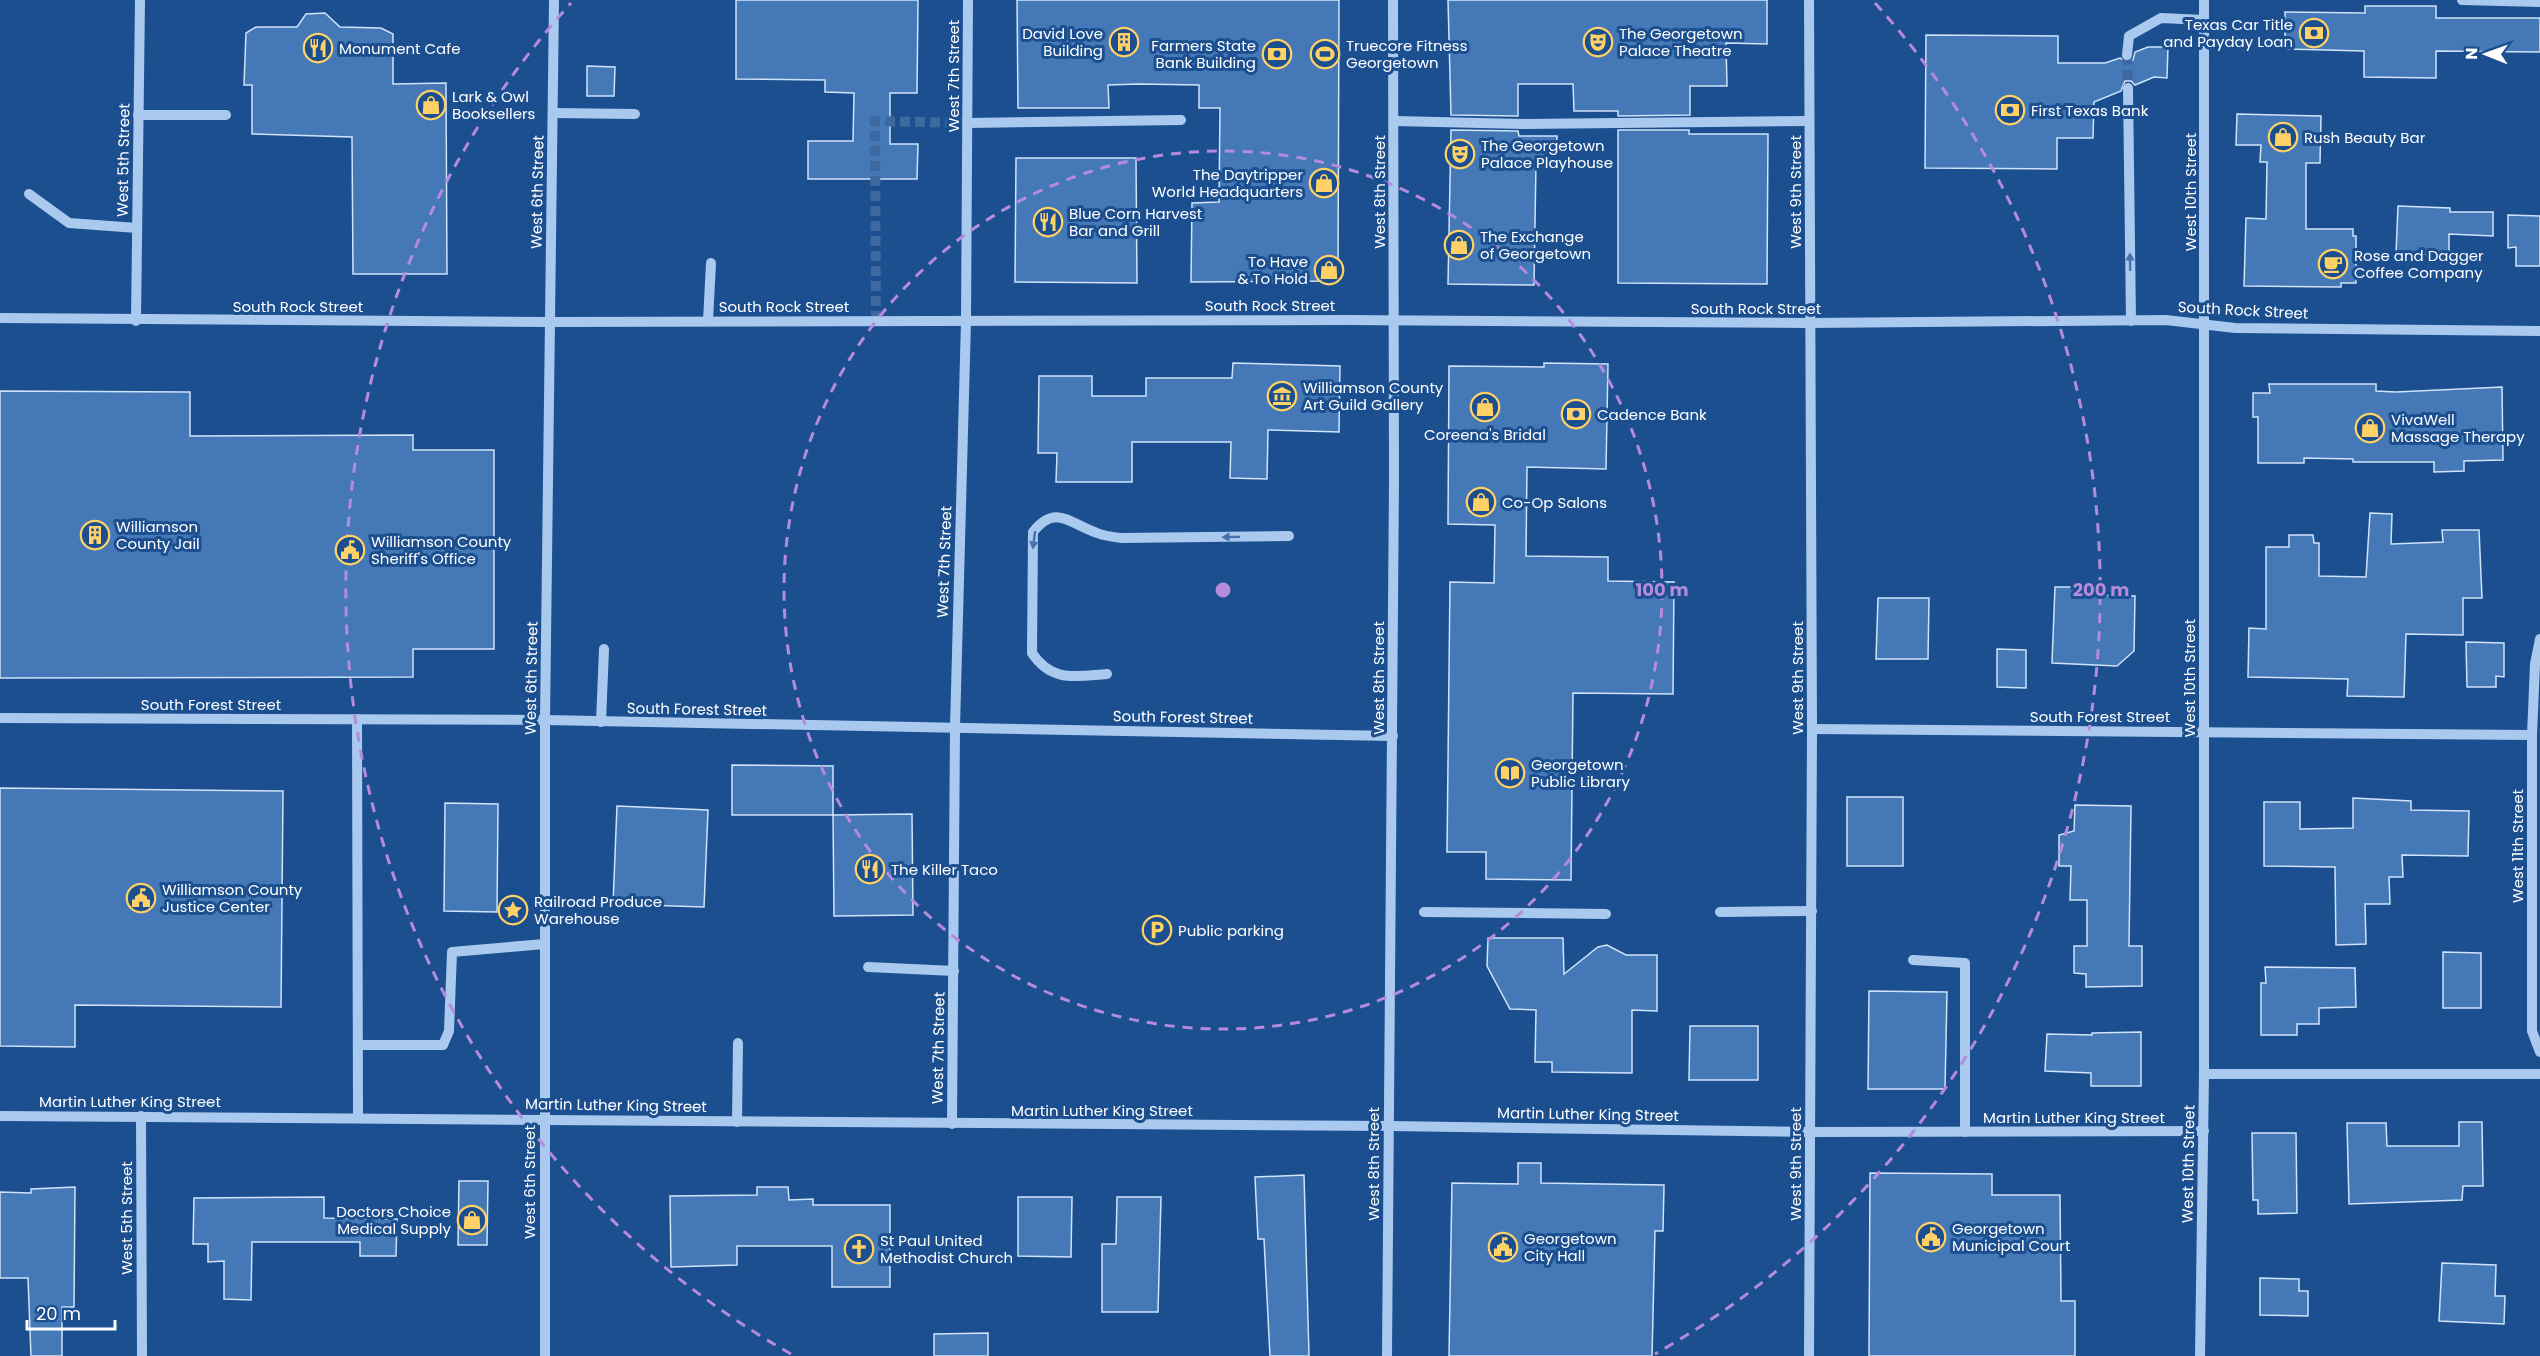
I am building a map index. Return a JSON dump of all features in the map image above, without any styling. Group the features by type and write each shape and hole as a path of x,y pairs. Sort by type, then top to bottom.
{"street":[{"name":"West 5th Street","path":"136,321 140,0"},
{"name":"West 6th Street","path":"545,1356 545,720 554,0"},
{"name":"West 7th Street","path":"952,1124 955,727 966,321 968,0"},
{"name":"West 8th Street","path":"1387,1356 1395,321 1393,0"},
{"name":"West 9th Street","path":"1809,0 1812,729 1809,1356"},
{"name":"West 10th Street","path":"2200,1356 2204,1131 2204,0"},
{"path":"2462,0 2540,2"},
{"path":"2127,55 2129,36 2161,18 2204,20"},
{"path":"2128,88 2131,321"},
{"path":"553,113 635,114"},
{"path":"138,115 226,115"},
{"path":"968,123 1181,120"},
{"path":"1394,121 1523,124 1809,121"},
{"path":"29,194 69,223 137,228"},
{"path":"708,321 711,263"},
{"name":"South Rock Street","path":"0,318 136,321 550,322 1810,323 2166,320 2205,326 2540,331"},
{"path":"1107,675 1068,676 1048,672 1032,653 1033,532 1042,520 1055,517 1066,518 1098,534 1120,538 1290,536"},
{"name":"West 11th Street","path":"2540,639 2535,664 2532,735 2536,1028 2540,1052"},
{"path":"601,722 604,649"},
{"name":"South Forest Street","path":"0,718 545,720 1393,736"},
{"path":"357,720 358,1118"},
{"name":"South Forest Street","path":"1812,729 2532,735"},
{"path":"1720,912 1812,911"},
{"path":"1424,912 1606,914"},
{"path":"358,1045 443,1045 449,1031 452,952 544,944"},
{"path":"1914,960 1965,963 1965,1132"},
{"path":"868,967 954,971"},
{"path":"737,1122 738,1043"},
{"path":"2204,1074 2540,1074"},
{"name":"Martin Luther King Street","path":"0,1116 1389,1126 1811,1132 2204,1131"},
{"name":"West 5th Street","path":"141,1116 142,1356"}],"building":[{"path":"736,0 918,0 917,93 890,93 890,144 918,144 917,179 808,179 808,141 853,141 854,93 825,92 825,80 736,79"},
{"path":"1017,0 1339,0 1338,281 1191,282 1192,203 1219,202 1220,108 1199,108 1199,85 1139,84 1108,85 1109,108 1018,108"},
{"path":"1448,0 1767,0 1767,44 1726,43 1727,86 1690,86 1690,115 1618,116 1618,111 1574,111 1573,84 1518,84 1518,116 1451,115"},
{"path":"2365,6 2436,6 2436,18 2540,18 2540,52 2436,51 2436,78 2364,77 2364,51 2285,49 2285,12 2365,13"},
{"path":"325,13 340,27 381,28 393,34 393,84 446,83 447,274 353,274 352,137 252,134 252,85 244,85 246,33 256,27 297,27 306,14"},
{"name":"First Texas Bank","path":"1926,35 2058,36 2058,63 2105,63 2120,58 2127,62 2133,60 2135,52 2148,47 2168,47 2167,78 2154,77 2135,85 2131,81 2125,81 2121,91 2094,102 2093,138 2057,138 2057,169 1925,168"},
{"path":"587,66 615,67 614,96 587,96"},
{"path":"2237,114 2321,116 2320,163 2306,163 2306,229 2353,229 2353,236 2356,236 2356,283 2341,283 2341,287 2244,286 2246,218 2266,219 2267,162 2260,162 2261,145 2236,145"},
{"path":"1451,130 1518,131 1519,136 1557,136 1556,162 1536,162 1534,285 1448,284"},
{"path":"1618,130 1689,130 1689,134 1768,134 1767,284 1618,283"},
{"path":"1016,158 1136,158 1137,283 1015,282"},
{"path":"2398,206 2450,208 2450,212 2493,212 2493,236 2449,234 2449,255 2396,254"},
{"path":"2508,215 2540,216 2540,266 2516,266 2516,247 2508,248"},
{"path":"1233,363 1340,366 1339,432 1268,430 1267,479 1230,478 1231,442 1132,442 1132,482 1056,482 1057,453 1038,453 1039,376 1092,376 1092,396 1146,396 1146,378 1232,378"},
{"name":"Georgetown Public Library","path":"1544,363 1608,364 1606,469 1527,467 1526,556 1608,557 1608,581 1674,582 1673,694 1573,693 1571,880 1486,879 1486,852 1447,852 1450,582 1494,583 1495,525 1448,524 1449,366 1544,367"},
{"path":"2269,384 2376,384 2376,391 2396,392 2502,387 2503,460 2464,461 2464,471 2434,472 2434,462 2353,462 2353,459 2304,458 2304,463 2258,463 2258,417 2253,417 2253,393 2270,393"},
{"path":"0,391 190,392 190,436 413,435 413,450 494,450 494,649 413,649 413,677 0,678"},
{"path":"2370,513 2392,514 2391,544 2443,542 2442,530 2479,530 2482,598 2463,598 2463,635 2406,634 2404,697 2347,696 2348,679 2248,677 2249,628 2266,629 2266,547 2289,547 2289,535 2313,535 2314,543 2319,543 2319,576 2366,577"},
{"path":"2055,587 2083,587 2082,595 2135,596 2134,651 2117,666 2052,663"},
{"path":"1878,598 1929,598 1928,659 1876,659"},
{"path":"2466,642 2504,643 2504,677 2496,676 2496,687 2467,687"},
{"path":"1997,649 2026,650 2026,688 1997,687"},
{"path":"732,765 833,766 833,815 732,815"},
{"name":"Williamson County Justice Center","path":"0,788 283,791 281,1007 75,1005 75,1047 0,1046"},
{"path":"1847,797 1903,797 1903,866 1847,866"},
{"path":"2353,798 2411,801 2411,810 2469,811 2468,856 2402,855 2403,877 2389,877 2390,904 2365,904 2366,944 2336,945 2335,867 2264,866 2264,802 2300,802 2300,829 2353,828"},
{"path":"445,803 498,804 497,912 444,911"},
{"path":"2075,805 2131,806 2129,946 2142,946 2142,986 2086,987 2086,974 2074,973 2074,946 2087,946 2087,900 2070,900 2071,866 2059,866 2059,835 2074,831"},
{"path":"617,806 708,810 704,907 613,904"},
{"path":"912,814 913,915 834,916 833,815"},
{"path":"1488,938 1563,938 1564,974 1598,947 1607,945 1626,955 1657,955 1657,1011 1632,1010 1632,1073 1552,1072 1552,1062 1535,1062 1536,1010 1510,1009 1487,966"},
{"path":"2443,952 2481,953 2481,1008 2443,1008"},
{"path":"2265,967 2355,968 2356,1007 2319,1008 2319,1024 2297,1024 2297,1035 2261,1035 2261,983 2266,983"},
{"path":"1869,991 1947,992 1945,1089 1868,1089"},
{"path":"1690,1026 1758,1026 1758,1080 1689,1080"},
{"path":"2141,1032 2141,1086 2091,1086 2091,1073 2045,1071 2047,1034 2092,1035 2092,1033"},
{"path":"2459,1122 2482,1122 2483,1186 2463,1186 2462,1200 2349,1204 2347,1123 2386,1123 2387,1146 2459,1146"},
{"path":"2252,1133 2296,1133 2297,1213 2258,1214 2258,1200 2253,1200"},
{"name":"Georgetown City Hall","path":"1518,1163 1541,1163 1541,1183 1664,1185 1663,1231 1655,1231 1652,1356 1449,1356 1452,1183 1518,1184"},
{"name":"Georgetown Municipal Court","path":"1870,1173 1992,1174 1992,1195 2060,1195 2061,1301 2075,1301 2075,1356 1869,1356"},
{"path":"1304,1175 1309,1356 1270,1356 1264,1239 1258,1239 1255,1177"},
{"path":"459,1181 488,1181 487,1245 458,1245"},
{"path":"75,1187 74,1307 62,1307 62,1356 31,1356 28,1278 0,1278 0,1192 31,1193 31,1189"},
{"path":"757,1187 788,1187 789,1200 813,1199 813,1205 890,1205 890,1287 832,1287 832,1246 737,1246 737,1265 671,1267 670,1196 757,1195"},
{"path":"324,1197 324,1218 397,1219 396,1256 360,1256 360,1242 252,1242 251,1300 224,1299 224,1261 208,1262 208,1244 193,1244 194,1198"},
{"path":"1018,1197 1072,1197 1071,1257 1018,1256"},
{"path":"1117,1197 1161,1197 1158,1312 1102,1312 1102,1244 1116,1244"},
{"path":"2442,1263 2496,1265 2495,1296 2505,1296 2504,1324 2439,1321"},
{"path":"2260,1278 2299,1279 2299,1291 2308,1291 2308,1316 2260,1315"},
{"path":"988,1333 988,1356 934,1356 934,1334"}],"tunnel":[{"path":"2127,55 2128,88"},
{"path":"876,321 875,121 968,123"}],"place":[{"name":"Texas Car Title and Payday Loan","path":"2314,33"},
{"name":"David Love Building","path":"1124,42"},
{"name":"The Georgetown Palace Theatre","path":"1598,42"},
{"name":"Monument Cafe","path":"318,48"},
{"name":"Farmers State Bank Building","path":"1277,54"},
{"name":"Truecore Fitness Georgetown","path":"1325,54"},
{"name":"Lark & Owl Booksellers","path":"431,105"},
{"name":"First Texas Bank","path":"2010,110"},
{"name":"Rush Beauty Bar","path":"2283,137"},
{"name":"The Georgetown Palace Playhouse","path":"1460,154"},
{"name":"The Daytripper World Headquarters","path":"1324,183"},
{"name":"Blue Corn Harvest Bar and Grill","path":"1048,222"},
{"name":"The Exchange of Georgetown","path":"1459,245"},
{"name":"Rose and Dagger Coffee Company","path":"2333,264"},
{"name":"To Have & To Hold","path":"1329,270"},
{"name":"Williamson County Art Guild Gallery","path":"1282,396"},
{"name":"Coreena's Bridal","path":"1485,407"},
{"name":"Cadence Bank","path":"1576,414"},
{"name":"VivaWell Massage Therapy","path":"2370,428"},
{"name":"Co-Op Salons","path":"1481,502"},
{"name":"Williamson County Jail","path":"95,535"},
{"name":"Williamson County Sheriff's Office","path":"350,550"},
{"name":"Georgetown Public Library","path":"1510,773"},
{"name":"The Killer Taco","path":"870,869"},
{"name":"Williamson County Justice Center","path":"141,898"},
{"name":"Railroad Produce Warehouse","path":"513,910"},
{"name":"Public parking","path":"1157,930"},
{"name":"Doctors Choice Medical Supply","path":"472,1220"},
{"name":"Georgetown Municipal Court","path":"1931,1237"},
{"name":"Georgetown City Hall","path":"1503,1247"},
{"name":"St Paul United Methodist Church","path":"859,1249"}]}
